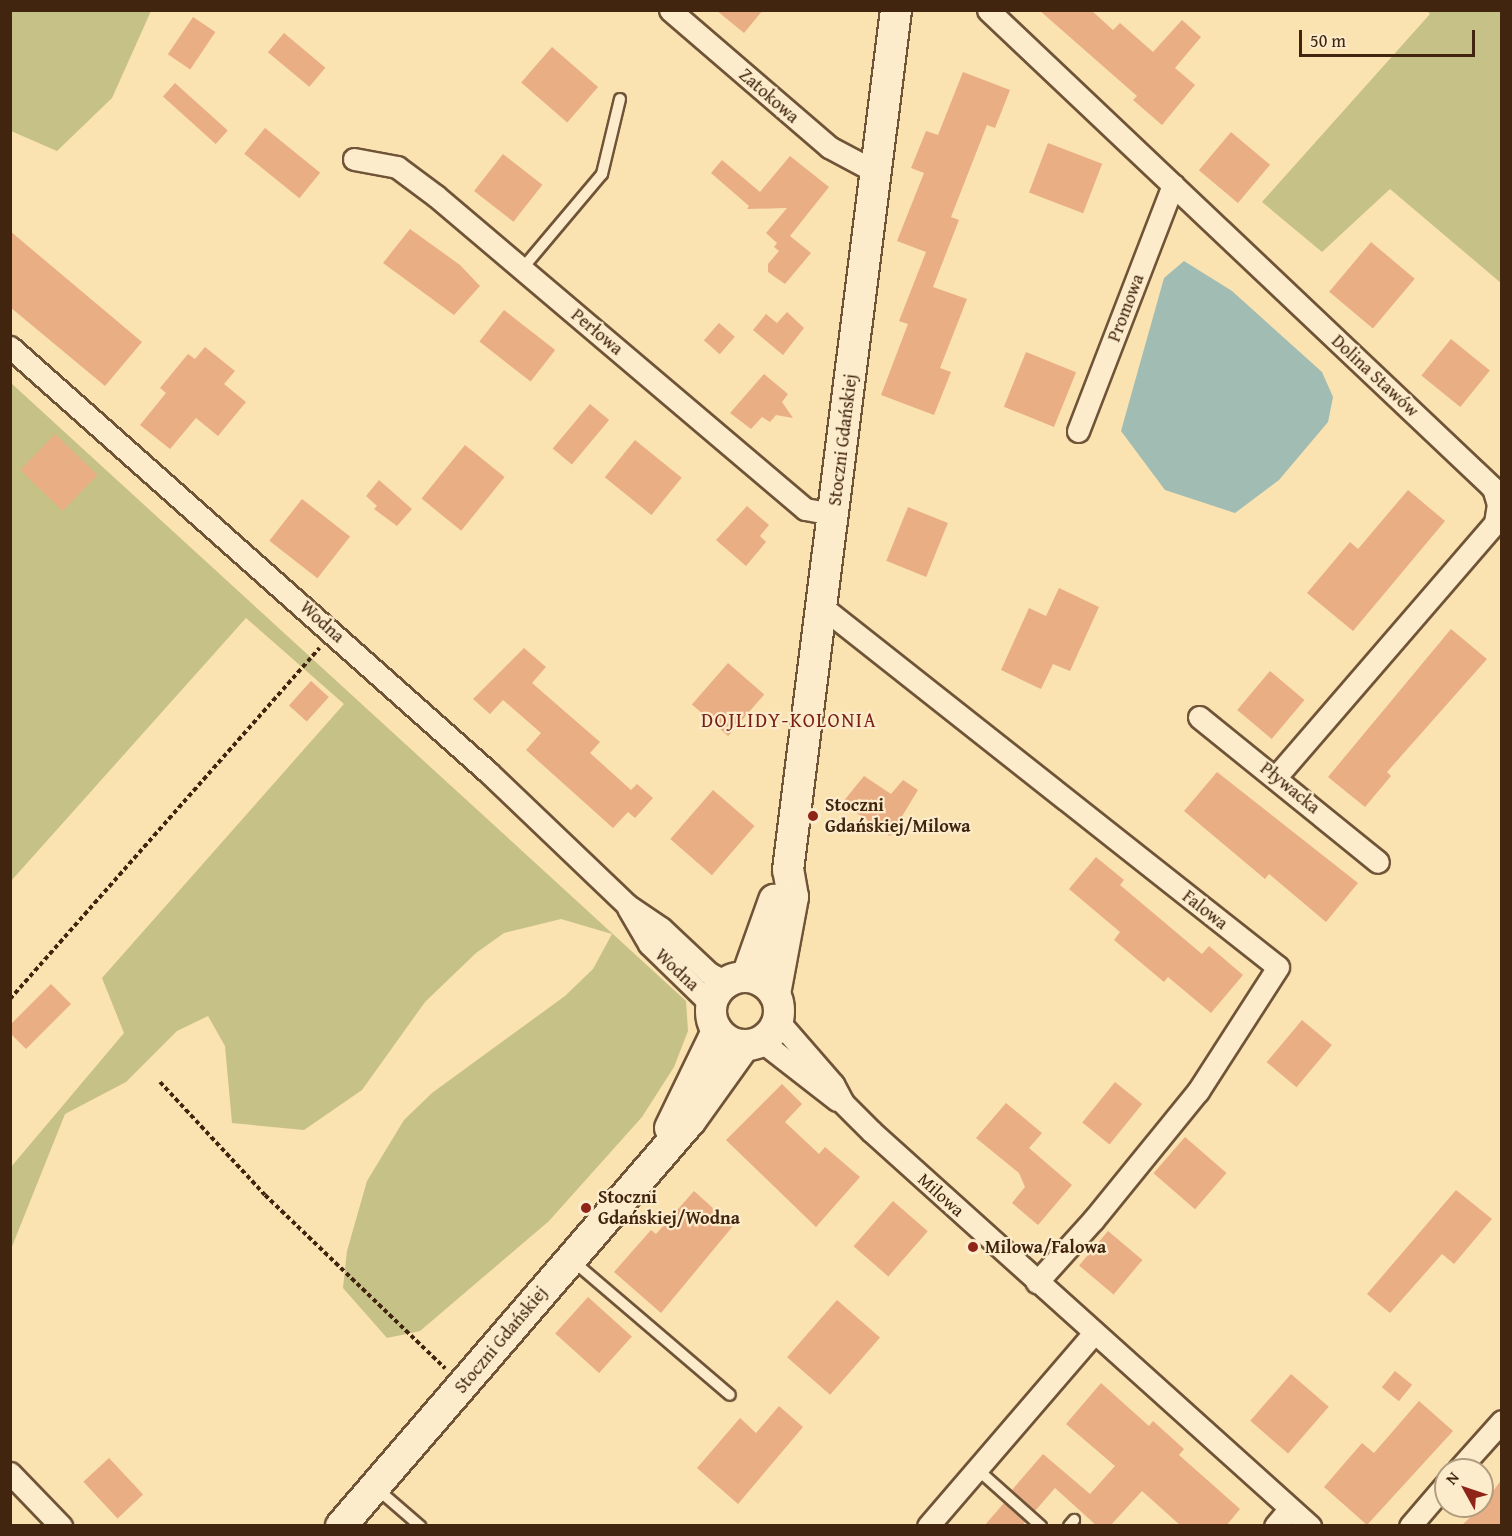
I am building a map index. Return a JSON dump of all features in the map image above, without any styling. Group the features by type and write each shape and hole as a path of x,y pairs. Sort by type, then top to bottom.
{"street":[{"name":"Zatokowa","path":"670,10 829,147 876,172"},
{"name":"Stoczni Gdańskiej","path":"341,1526 659,1152 691,1120 765,1026 793,897 788,870 896,10"},
{"name":"Dolina Stawów","path":"988,10 1493,488 1498,504 1495,523 1277,776"},
{"name":"Perłowa","path":"354,159 397,167 522,269 805,509 834,514"},
{"name":"Promowa","path":"1078,431 1173,185"},
{"name":"Wodna","path":"10,347 333,632 627,905 661,928 709,972 725,998"},
{"name":"Falowa","path":"821,606 1278,967 1198,1091 1093,1220 1037,1282"},
{"name":"Pływacka","path":"1199,717 1277,776 1378,862"},
{"name":"Stoczni Gdańskiej","path":"659,1152 725,998 788,870"},
{"path":"759,979 765,1026 724,1038 725,998 759,979"},
{"name":"Milowa","path":"765,1026 824,1094 843,1103 1037,1282 1310,1526"},
{"path":"928,1526 1094,1333"},
{"path":"1469,1458 1502,1421"},
{"path":"10,1473 61,1526"},
{"path":"1410,1526 1434,1498"},
{"path":"1275,1526 1290,1508"}],"lane":[{"path":"522,269 602,174 620,99"},
{"path":"570,1259 730,1395"},
{"path":"977,1469 1041,1526"},
{"path":"375,1487 420,1526"}],"path":[{"path":"10,999 333,632"},
{"path":"160,1082 265,1195 463,1385"}],"shaded area":[{"path":"11,10 151,11 112,98 57,151 11,131"},
{"path":"1427,11 1501,11 1501,283 1390,189 1322,252 1262,202 1430,14"},
{"path":"11,383 686,1001 688,1031 674,1067 642,1117 549,1221 420,1331 387,1338 343,1288 347,1251 367,1181 404,1120 432,1093 565,996 593,969 612,934 561,919 504,933 476,953 425,1002 362,1090 304,1130 232,1123 225,1046 208,1016 177,1031 126,1082 65,1114 11,1249 11,1167 124,1033 102,978 344,704 246,618 11,881"}],"water":[{"path":"1184,261 1232,291 1322,372 1333,397 1328,422 1279,480 1235,513 1165,490 1121,431 1164,278"}],"building":[{"path":"716,10 763,10 744,33"},
{"path":"1039,10 1091,10 1113,30 1120,23 1153,52 1182,20 1201,37 1175,68 1195,85 1162,125 1133,100 1137,96"},
{"path":"193,17 215,32 190,69 168,54"},
{"path":"284,33 325,68 309,87 268,52"},
{"path":"552,47 598,87 567,122 521,82"},
{"path":"963,72 1010,90 995,128 987,125 951,217 959,220 933,287 967,299 940,368 951,372 934,415 881,395 908,324 899,321 926,252 897,241 924,173 911,168 926,131 938,135"},
{"path":"175,83 228,131 216,144 163,96"},
{"path":"265,128 320,173 299,198 244,154"},
{"path":"1231,132 1270,165 1238,203 1199,170"},
{"path":"1048,143 1102,164 1083,213 1029,192"},
{"path":"503,154 542,185 513,222 474,191"},
{"path":"790,156 829,187 790,236 811,253 785,284 768,272 768,264 779,251 774,247 777,243 766,233 787,208 747,209 749,206 711,173 722,160 760,192"},
{"path":"410,229 460,265 480,286 454,315 383,263"},
{"path":"10,231 142,342 105,386 10,307"},
{"path":"1371,242 1415,279 1373,328 1329,292"},
{"path":"504,310 555,350 531,382 479,342"},
{"path":"787,312 804,328 783,355 753,330 766,314 777,323"},
{"path":"719,323 735,337 720,354 704,340"},
{"path":"1451,339 1490,370 1460,407 1421,376"},
{"path":"205,347 235,371 224,384 246,402 218,436 196,418 170,449 140,425 166,393 160,388 188,354 195,359"},
{"path":"1026,352 1076,372 1054,427 1004,407"},
{"path":"764,374 788,394 782,402 793,418 776,415 770,422 762,417 751,429 730,413"},
{"path":"590,404 609,420 572,465 553,448"},
{"path":"55,434 97,475 63,511 20,470"},
{"path":"635,440 682,478 651,515 605,477"},
{"path":"465,445 505,477 461,531 422,499"},
{"path":"379,480 412,509 397,526 374,509 377,506 366,496"},
{"path":"1408,490 1445,521 1353,631 1307,593 1350,542 1358,549"},
{"path":"302,499 350,537 317,578 269,541"},
{"path":"747,506 769,525 760,536 766,542 746,566 716,540"},
{"path":"908,507 948,523 926,577 886,561"},
{"path":"1059,588 1099,607 1070,671 1053,664 1041,689 1001,670 1029,608 1046,616"},
{"path":"1451,629 1487,659 1387,772 1391,776 1365,807 1328,777"},
{"path":"524,648 546,667 532,683 600,742 590,753 631,790 637,784 653,798 635,818 628,812 613,828 526,750 541,733 503,700 490,714 473,699"},
{"path":"728,663 764,694 728,736 692,705"},
{"path":"1270,671 1304,700 1272,739 1237,710"},
{"path":"311,681 329,697 307,722 289,706"},
{"path":"1217,772 1358,883 1326,922 1269,874 1265,879 1184,811"},
{"path":"864,776 891,794 903,780 918,790 890,836 842,803"},
{"path":"713,790 755,826 712,875 670,839"},
{"path":"1096,857 1124,880 1120,885 1202,954 1209,946 1243,975 1211,1013 1168,977 1164,982 1114,940 1120,932 1069,889"},
{"path":"51,984 71,1004 26,1049 10,1033 10,1025"},
{"path":"1302,1020 1332,1045 1297,1087 1267,1062"},
{"path":"1115,1082 1142,1104 1109,1144 1082,1122"},
{"path":"782,1084 802,1104 785,1122 819,1154 825,1147 860,1177 816,1227 726,1140"},
{"path":"1006,1103 1042,1133 1029,1148 1072,1185 1038,1225 1012,1203 1025,1187 1019,1173 976,1138"},
{"path":"1185,1137 1227,1173 1195,1209 1154,1173"},
{"path":"1456,1190 1492,1219 1454,1264 1442,1254 1390,1313 1367,1294"},
{"path":"694,1191 733,1226 661,1313 614,1272 651,1230 656,1234"},
{"path":"893,1201 928,1231 888,1276 854,1246"},
{"path":"1108,1231 1142,1260 1114,1294 1079,1265"},
{"path":"588,1297 632,1336 599,1373 555,1333"},
{"path":"837,1300 880,1337 830,1395 787,1357"},
{"path":"1395,1371 1412,1385 1399,1401 1382,1387"},
{"path":"1291,1374 1329,1407 1288,1454 1250,1421"},
{"path":"1101,1383 1149,1426 1153,1421 1184,1449 1179,1455 1240,1509 1226,1526 1181,1526 1142,1491 1110,1526 1097,1526 1055,1488 1035,1511 1012,1490 1043,1454 1090,1494 1115,1466 1066,1424"},
{"path":"1419,1401 1453,1431 1367,1525 1324,1487 1362,1443 1374,1453"},
{"path":"779,1406 803,1427 738,1504 697,1468 740,1418 756,1433"},
{"path":"109,1458 143,1495 118,1518 83,1482"},
{"path":"1502,1479 1502,1526 1461,1526 1469,1518 1494,1518 1494,1490"},
{"path":"1004,1503 1025,1522 1022,1526 984,1526"}],"place":[{"name":"Stoczni Gdańskiej/Milowa","path":"813,816"},
{"name":"Stoczni Gdańskiej/Wodna","path":"586,1208"},
{"name":"Milowa/Falowa","path":"973,1247"}],"district":[{"name":"DOJLIDY-KOLONIA","path":"789,719"}]}
